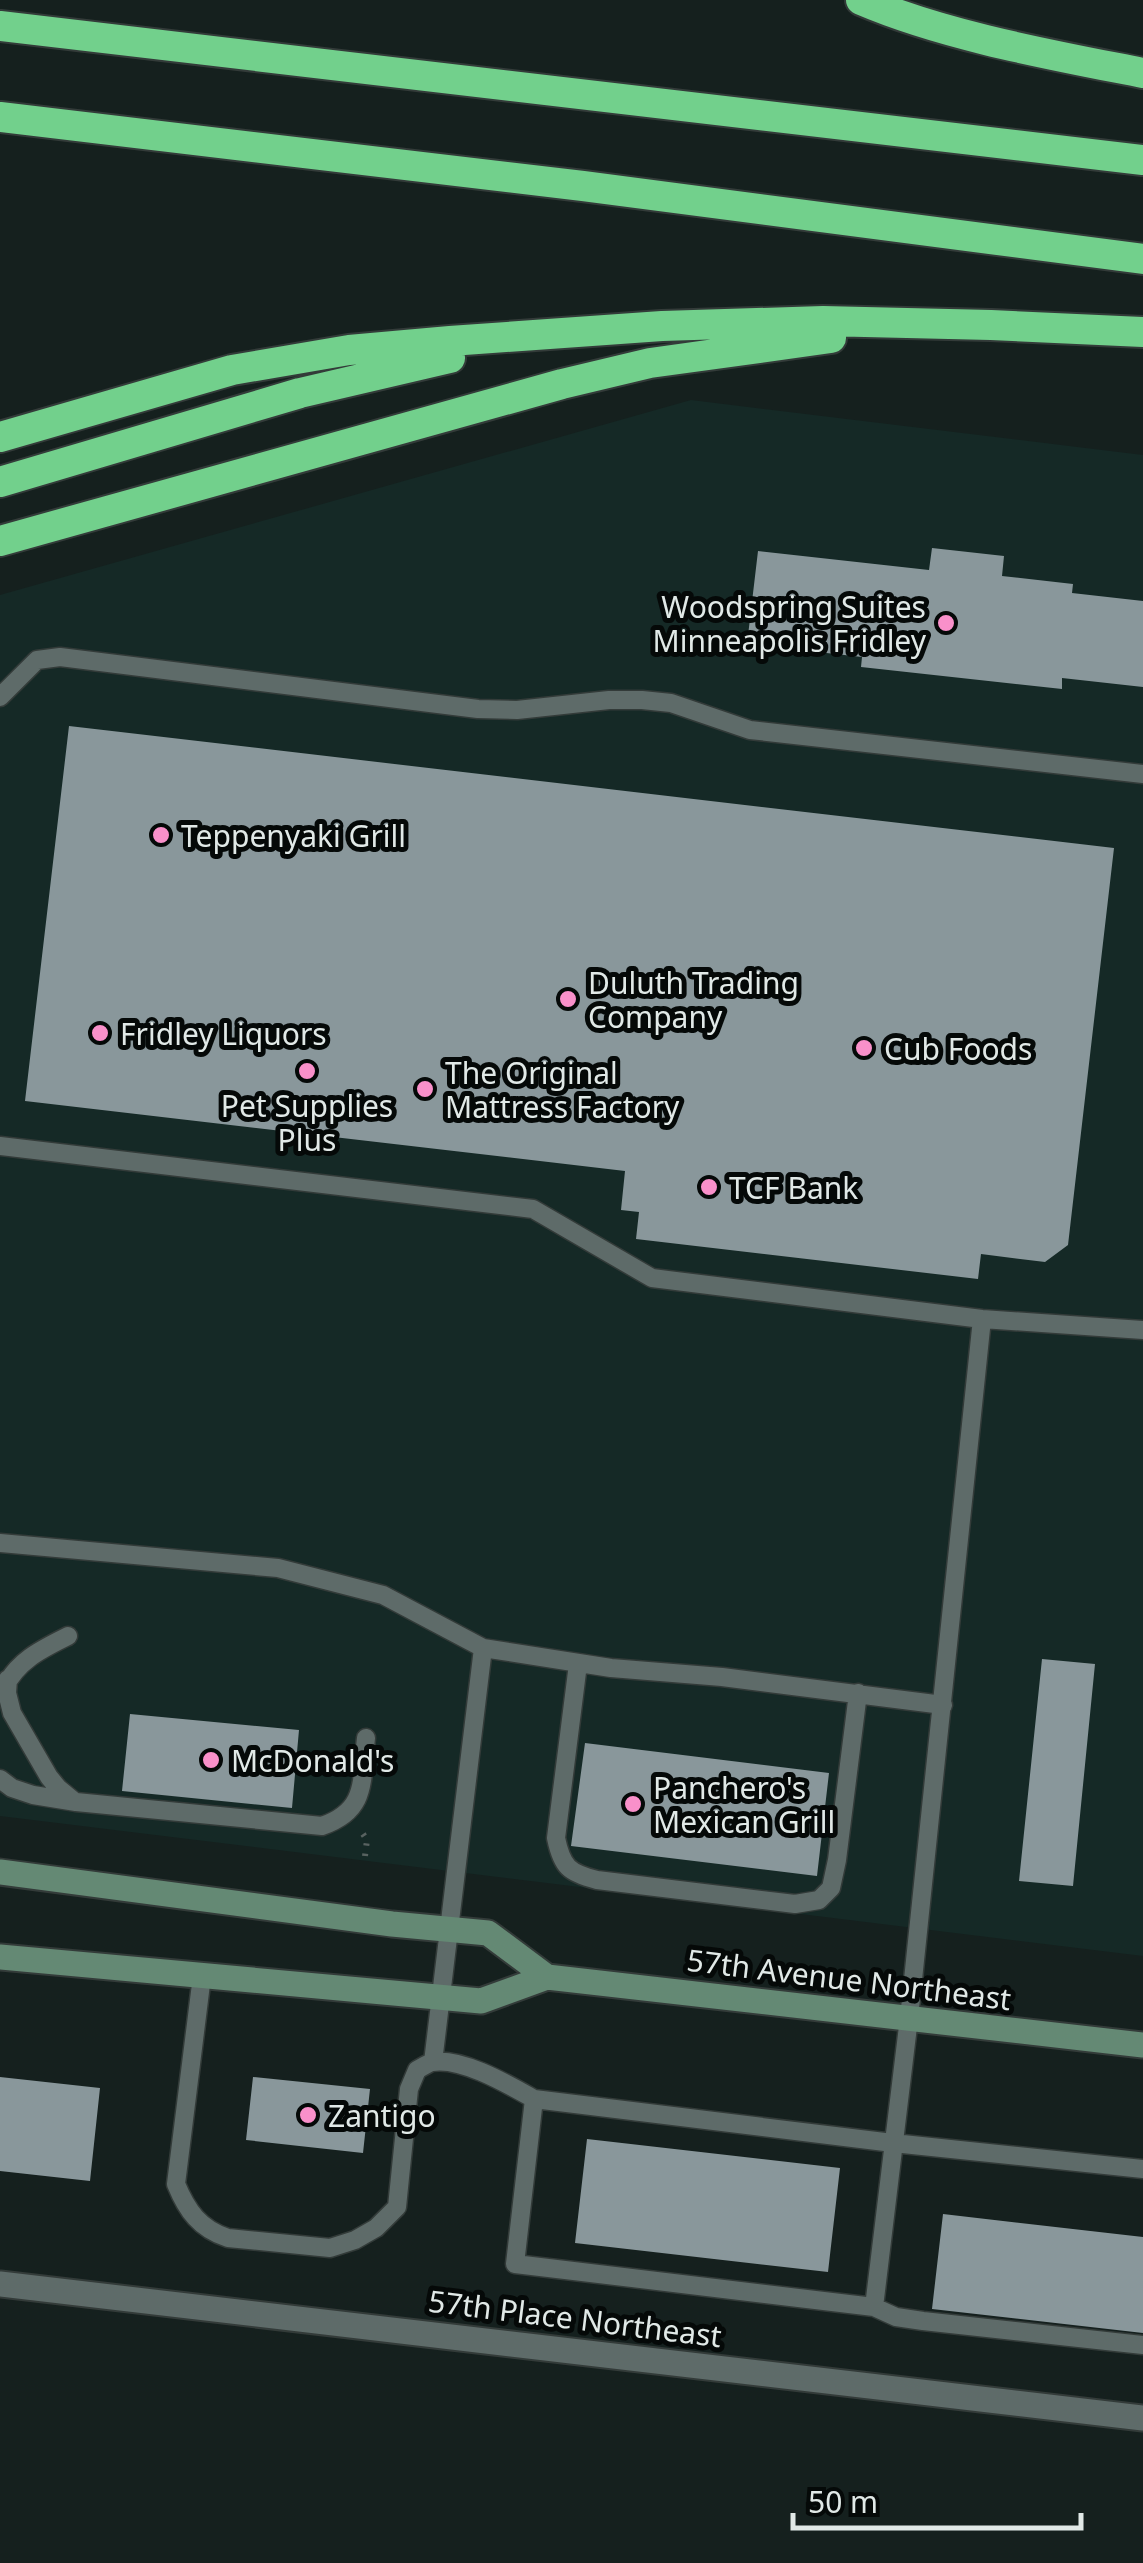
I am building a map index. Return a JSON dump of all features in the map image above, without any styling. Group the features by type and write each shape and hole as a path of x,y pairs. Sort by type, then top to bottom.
{"highway":[{"path":"861,0 1002,43 1143,73"},
{"path":"0,26 1143,160"},
{"path":"0,118 583,186 1143,260"},
{"path":"0,437 198,379 349,350 593,330 823,322 1143,332"},
{"path":"0,541 650,363 828,339 991,325"},
{"path":"0,482 356,378 593,330"}],"street":[{"path":"0,1872 488,1933 547,1977"},
{"name":"57th Avenue Northeast","path":"0,1957 482,2001 547,1977 1143,2045"},
{"name":"57th Place Northeast","path":"0,2284 1143,2418"}],"lane":[{"path":"0,697 37,660 60,657 478,709 517,710 642,700 671,704 750,730 1143,774"},
{"path":"0,1146 533,1209 652,1278 982,1319 1143,1330"},
{"path":"874,2306 909,2018 982,1319"},
{"path":"0,1543 278,1568 383,1595 482,1648 578,1664 943,1704"},
{"path":"68,1636 24,1660 4,1688 12,1714 49,1777 76,1802"},
{"path":"433,2062 482,1648"},
{"path":"578,1664 556,1838 560,1859 575,1874 597,1880 795,1904 819,1900 831,1888 858,1694"},
{"path":"0,1779 33,1796 322,1826 349,1813 359,1794 366,1738"},
{"path":"202,1976 176,2184 184,2206 197,2221 228,2238 330,2248 376,2228 397,2207 409,2089 417,2070 433,2062 486,2073 534,2099 893,2144 1143,2169"},
{"path":"534,2099 514,2264 874,2306 896,2317 1143,2345"}],"shaded area":[{"path":"691,400 1143,455 1143,1956 0,1816 0,595"}],"building":[{"name":"Woodspring Suites Minneapolis Fridley","path":"932,548 1004,556 1002,576 1073,584 1072,593 1143,601 1143,687 1062,678 1062,689 861,667 862,657 747,644 758,551 929,570"},
{"path":"69,726 1114,848 1068,1245 1045,1262 981,1254 978,1279 636,1239 639,1212 621,1210 625,1171 25,1101"},
{"path":"1042,1659 1095,1664 1073,1886 1019,1881"},
{"name":"McDonald's","path":"130,1714 299,1730 292,1808 122,1791"},
{"path":"585,1743 829,1773 817,1876 571,1846"},
{"path":"0,2077 100,2088 90,2181 0,2171"},
{"name":"Zantigo","path":"253,2077 370,2089 363,2153 246,2140"},
{"path":"587,2139 840,2168 828,2272 575,2243"},
{"path":"943,2214 1143,2237 1143,2333 932,2309"}],"place":[{"name":"Woodspring Suites Minneapolis Fridley","path":"946,623"},
{"name":"Teppenyaki Grill","path":"161,835"},
{"name":"Duluth Trading Company","path":"568,999"},
{"name":"Fridley Liquors","path":"100,1033"},
{"name":"Cub Foods","path":"864,1048"},
{"name":"Pet Supplies Plus","path":"307,1071"},
{"name":"The Original Mattress Factory","path":"425,1089"},
{"name":"TCF Bank","path":"709,1187"},
{"name":"McDonald's","path":"211,1760"},
{"name":"Panchero's Mexican Grill","path":"633,1804"},
{"name":"Zantigo","path":"308,2115"}]}
